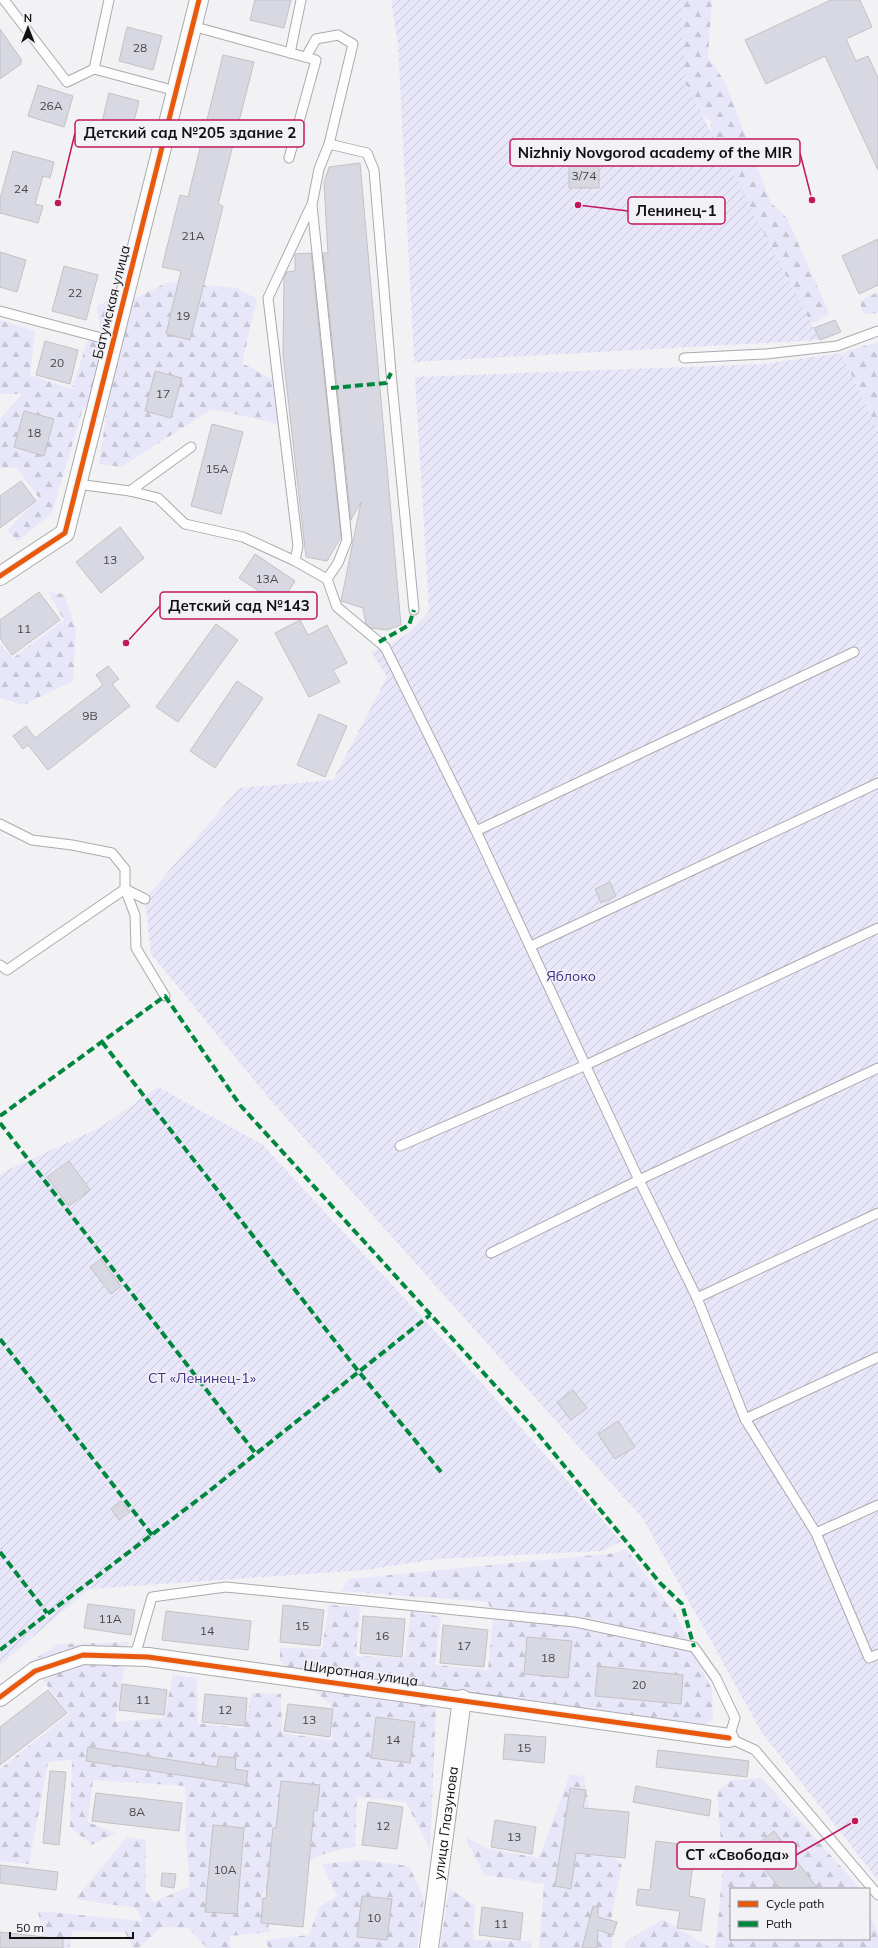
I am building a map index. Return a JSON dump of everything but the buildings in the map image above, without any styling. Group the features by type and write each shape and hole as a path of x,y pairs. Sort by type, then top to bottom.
{"street":[{"name":"Батумская улица","path":"0,576 65,533 199,0"},
{"name":"Широтная улица","path":"0,1697 34,1671 83,1655 135,1656 462,1699 729,1738"},
{"name":"улица Глазунова","path":"429,1948 462,1699"}],"lane":[{"path":"4,0 67,82 94,69 176,91"},
{"path":"94,69 109,0"},
{"path":"290,53 301,0"},
{"path":"192,26 316,60 289,158"},
{"path":"296,561 298,546 268,298 312,205 319,169 329,144 353,44 338,35 316,39 306,57"},
{"path":"329,144 367,153 374,170 391,373 414,610"},
{"path":"312,205 347,540 338,563 327,579"},
{"path":"0,311 113,341"},
{"path":"684,358 766,354 837,346 878,330"},
{"path":"130,490 191,447"},
{"path":"78,484 130,490 158,498 185,524 243,537 296,561 327,579 337,607 385,647 476,831 639,1180 697,1298 746,1419 816,1533 869,1658 878,1654"},
{"path":"476,831 854,652"},
{"path":"531,946 878,783"},
{"path":"0,824 32,840 72,844 112,853 125,869 125,889 135,915 136,948 165,996"},
{"path":"125,889 145,899"},
{"path":"0,965 7,970 125,889"},
{"path":"400,1146 586,1065 878,928"},
{"path":"491,1253 639,1180 878,1068"},
{"path":"697,1298 878,1214"},
{"path":"746,1419 878,1357"},
{"path":"816,1533 878,1505"},
{"path":"135,1656 152,1597 226,1587 575,1622 694,1647 716,1678 735,1718 729,1738 755,1750 878,1895"}],"green space":[{"path":"391,0 681,0 685,82 820,340 414,362 398,45"},
{"path":"658,0 712,0 708,57 725,82 771,203 787,218 829,313 818,322 796,323 713,173 711,121 688,104"},
{"path":"168,282 237,288 257,299 242,363 273,380 279,424 212,409 121,467 99,464 108,404 83,408 52,513 18,541 7,530 39,498 17,468 0,467 0,419 22,394 0,394 0,320 35,331 30,375 72,389 88,339 102,343 97,307 114,296 132,300"},
{"path":"878,292 878,313 863,314 860,301"},
{"path":"878,342 878,431 841,353"},
{"name":"Яблоко","path":"841,353 878,431 878,1880 762,1733 643,1519 271,1101 151,954 145,899 239,788 333,780 387,677 371,652 397,641 416,626 429,611 415,377 764,364"},
{"path":"48,592 64,594 76,630 73,681 23,705 0,698 0,643 13,658 64,620"},
{"name":"СТ «Ленинец-1»","path":"158,1087 262,1144 458,1356 621,1541 603,1551 437,1559 365,1570 89,1589 0,1665 0,1175 99,1128"},
{"path":"626,1549 675,1613 712,1690 713,1719 700,1727 461,1692 413,1683 416,1702 436,1709 430,1850 406,1802 357,1797 355,1846 319,1855 262,1894 270,1932 230,1936 231,1948 207,1948 188,1928 161,1927 139,1948 133,1948 125,1932 73,1931 69,1948 44,1948 38,1911 143,1921 135,1908 75,1899 127,1837 146,1840 146,1891 154,1902 190,1886 186,1843 185,1786 93,1780 88,1822 115,1833 92,1845 70,1827 72,1760 48,1762 29,1864 0,1861 0,1769 69,1714 29,1662 59,1644 129,1642 115,1722 164,1718 173,1675 197,1678 198,1723 244,1729 252,1693 281,1694 282,1733 332,1740 332,1706 280,1661 280,1648 322,1649 329,1605 360,1607 356,1656 405,1658 411,1610 441,1617 435,1665 488,1670 493,1617 488,1602 341,1591 349,1579 616,1553"},
{"path":"570,1774 584,1776 594,1836 622,1865 612,1913 612,1948 539,1948 544,1884 484,1875 465,1837 489,1849 539,1858"},
{"path":"762,1778 858,1888 730,1888 730,1940 870,1940 870,1915 878,1934 878,1948 715,1948 723,1868 717,1792 730,1780"},
{"path":"363,1860 409,1866 424,1898 417,1948 269,1948 265,1940 309,1935 319,1907 337,1896 322,1864"},
{"path":"449,1888 475,1906 473,1940 532,1941 530,1948 440,1948"},
{"path":"663,1919 711,1948 625,1948 625,1942"}],"marked path":[{"path":"331,388 386,383 391,373"},
{"path":"379,642 409,625 414,610"},
{"path":"0,1116 165,996 240,1105 530,1424 660,1583 682,1604 694,1647"},
{"path":"102,1042 359,1372 441,1472"},
{"path":"0,1123 256,1454"},
{"path":"0,1650 208,1492 430,1315"},
{"path":"0,1339 152,1535"},
{"path":"0,1552 47,1613"}],"cycle path":[{"path":"0,576 65,533 199,0"},
{"path":"0,1697 35,1671 83,1655 148,1657 729,1738"}],"place":[{"name":"Nizhniy Novgorod academy of the MIR","path":"812,200"},
{"name":"Детский сад №205 здание 2","path":"58,203"},
{"name":"Ленинец-1","path":"578,205"},
{"name":"Детский сад №143","path":"126,643"},
{"name":"СТ «Свобода»","path":"855,1821"}]}
